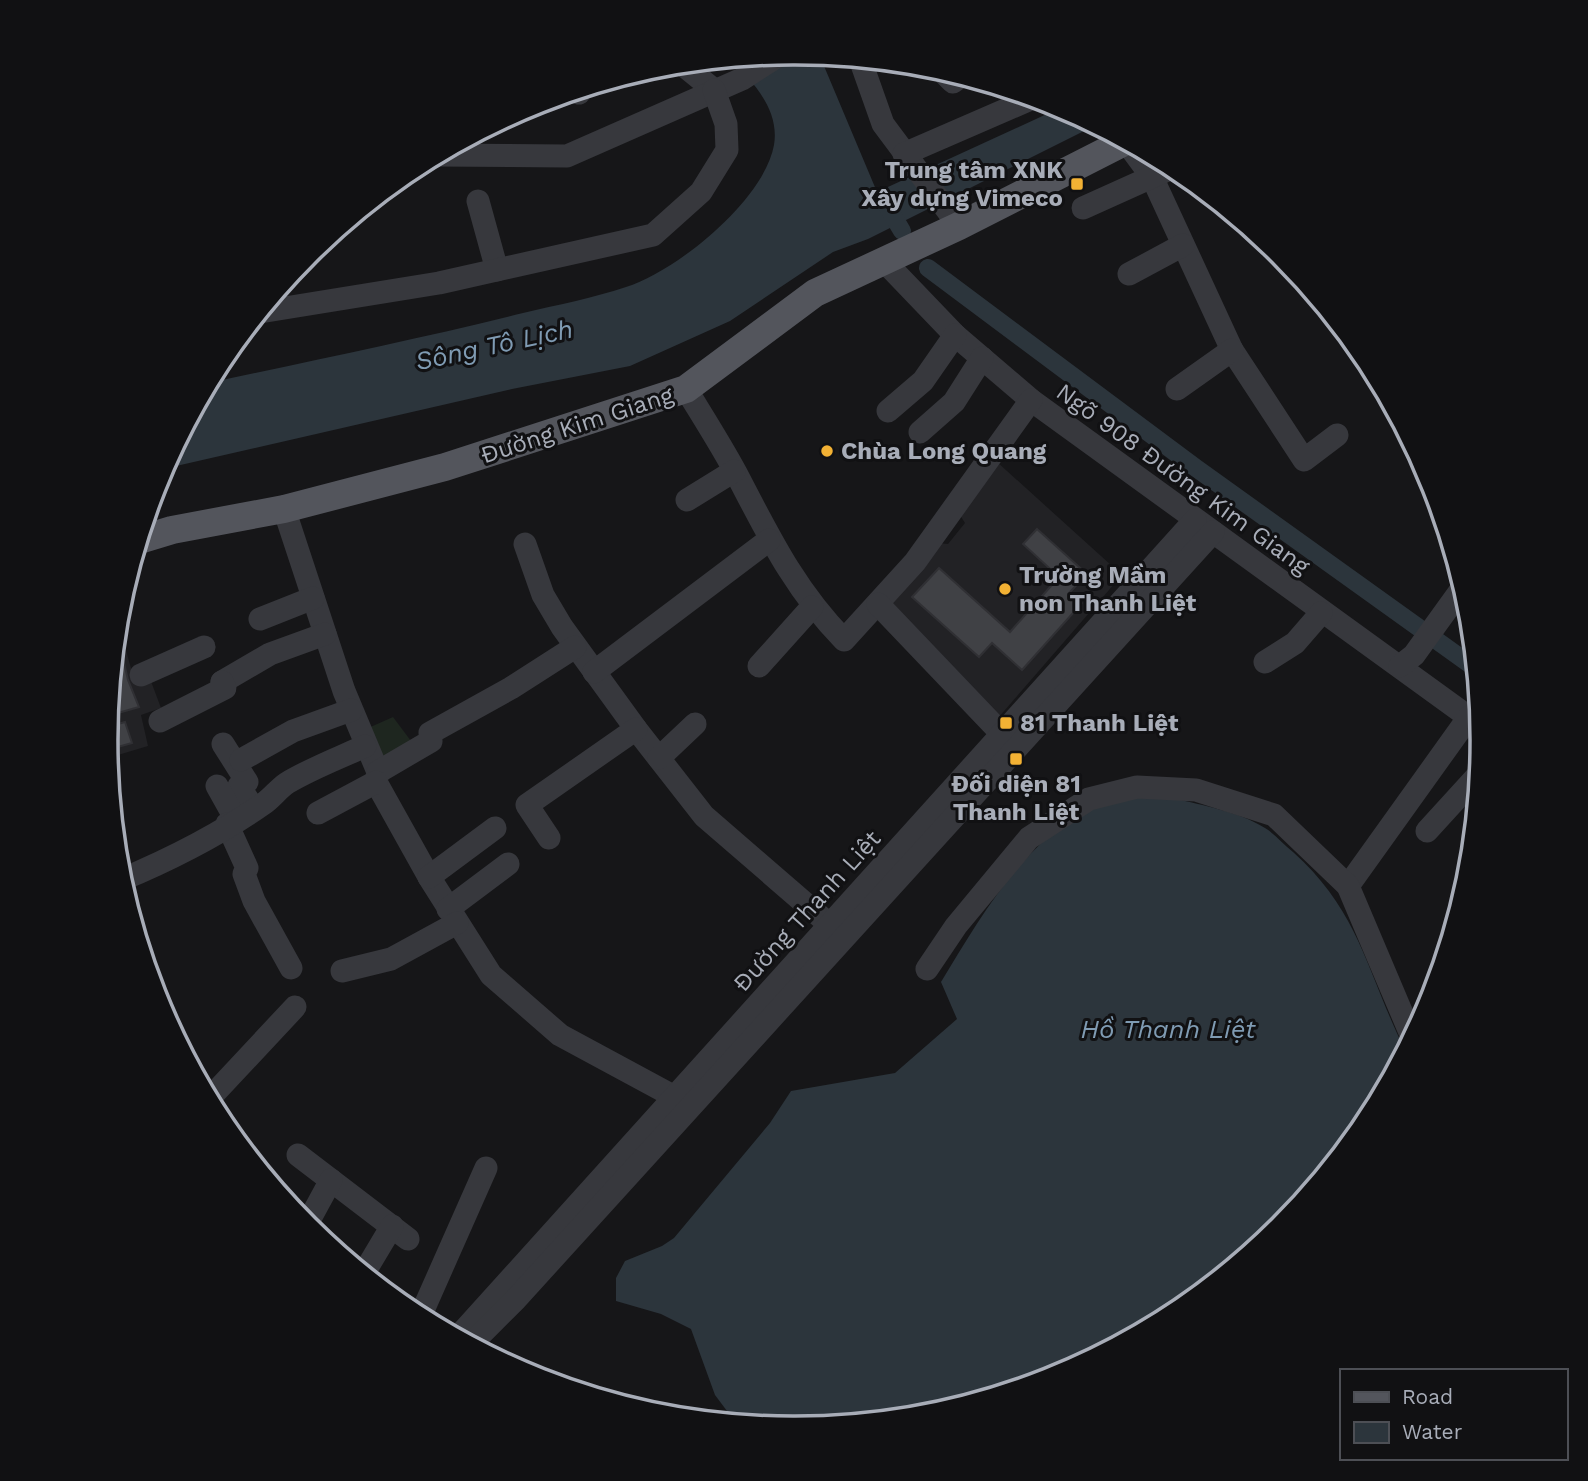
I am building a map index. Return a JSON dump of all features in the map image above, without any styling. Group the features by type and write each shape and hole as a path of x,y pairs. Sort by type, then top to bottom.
{"main road":[{"name":"Đường Kim Giang","path":"150,537 284,509 445,467 686,389 815,293 885,262 951,216 1116,146"}],"street":[{"path":"456,155 566,156 742,79 763,66"},
{"path":"864,69 883,124 951,216"},
{"path":"274,310 439,284 653,235 701,192 727,150 726,124 715,90 693,73"},
{"path":"907,159 1020,104"},
{"path":"1139,160 1152,177 1232,350 1304,460 1337,436"},
{"path":"1083,208 1160,173"},
{"path":"478,201 497,270"},
{"path":"1129,274 1183,246"},
{"name":"Ngõ 908 Đường Kim Giang","path":"885,262 955,335 1031,400 1321,613 1407,660 1469,716"},
{"path":"888,411 923,381 955,335"},
{"path":"1177,389 1232,350"},
{"path":"920,432 954,402 982,358"},
{"path":"686,389 734,471 769,540 812,607 844,640 915,562 1031,400"},
{"path":"687,500 734,471"},
{"path":"284,509 351,710 377,777 429,877 491,975 560,1035 673,1096"},
{"name":"Đường Thanh Liệt","path":"464,1330 673,1096 1003,735 1204,526"},
{"name":"Đường Thanh Liệt","path":"477,1338 516,1299 1204,526"},
{"path":"594,672 769,540"},
{"path":"525,544 543,595 575,647 704,816 830,925"},
{"path":"260,619 313,598"},
{"path":"1407,660 1455,598"},
{"path":"878,604 1003,735"},
{"path":"758,666 812,607"},
{"path":"1265,662 1295,643 1321,613"},
{"path":"222,682 270,654 325,634"},
{"path":"141,675 202,641 225,688 160,721"},
{"path":"318,813 431,741 430,733 511,688 575,647"},
{"path":"241,760 293,731 351,710"},
{"path":"659,758 695,724"},
{"path":"550,838 527,805 636,729"},
{"path":"1348,886 1470,729"},
{"path":"223,744 247,782 239,786 239,818 247,868 244,874 254,901 291,968"},
{"path":"132,874 239,818 284,785 365,746"},
{"path":"217,786 239,818"},
{"path":"927,969 956,926 1029,838 1089,799 1137,786 1196,790 1274,815 1348,886 1406,1025"},
{"path":"1427,831 1468,786"},
{"path":"429,877 495,828"},
{"path":"342,971 391,959 453,916 509,864"},
{"path":"217,1091 295,1007"},
{"path":"298,1155 400,1232 369,1266"},
{"path":"425,1306 486,1168"},
{"path":"312,1214 331,1180"}],"shaded area":[{"name":"Trường Mầm non Thanh Liệt","path":"996,461 1122,575 998,718 889,603 937,543 948,544 965,523 958,512"},
{"path":"125,647 134,679 149,676 161,708 141,715 148,746 119,755"},
{"path":"393,717 411,741 387,764 366,729"}],"water":[{"name":"Sông Tô Lịch","path":"824,66 877,192 1047,114 1085,130 868,239 833,252 730,321 630,366 512,389 177,466 223,380 588,298 647,279 693,250 736,210 754,188 767,166 774,145 775,132 769,108 738,67"},
{"name":"Hồ Thanh Liệt","path":"1174,798 1255,822 1269,830 1293,852 1334,898 1360,945 1400,1039 1356,1116 1302,1186 1240,1249 1169,1302 1093,1347 1011,1380 926,1403 838,1415 728,1413 715,1395 691,1329 661,1314 616,1301 616,1278 625,1261 662,1246 674,1238 770,1123 791,1091 895,1073 957,1019 941,982 1009,879 1029,855 1077,816 1104,801"}],"building":[{"path":"1037,529 1087,574 1070,592 1082,603 1022,670 992,643 979,657 912,597 939,568 1010,632 1059,577 1023,544"},
{"path":"123,660 128,680 139,707 119,713"},
{"path":"125,722 132,743 118,747 119,724"}],"waterway":[{"path":"886,204 902,231"},
{"path":"928,268 1196,468 1465,661"}],"place":[{"name":"Trung tâm XNK Xây dựng Vimeco","path":"1077,184"},
{"name":"Chùa Long Quang","path":"827,451"},
{"name":"Trường Mầm non Thanh Liệt","path":"1005,589"},
{"name":"81 Thanh Liệt","path":"1006,723"},
{"name":"Đối diện 81 Thanh Liệt","path":"1016,759"}]}
